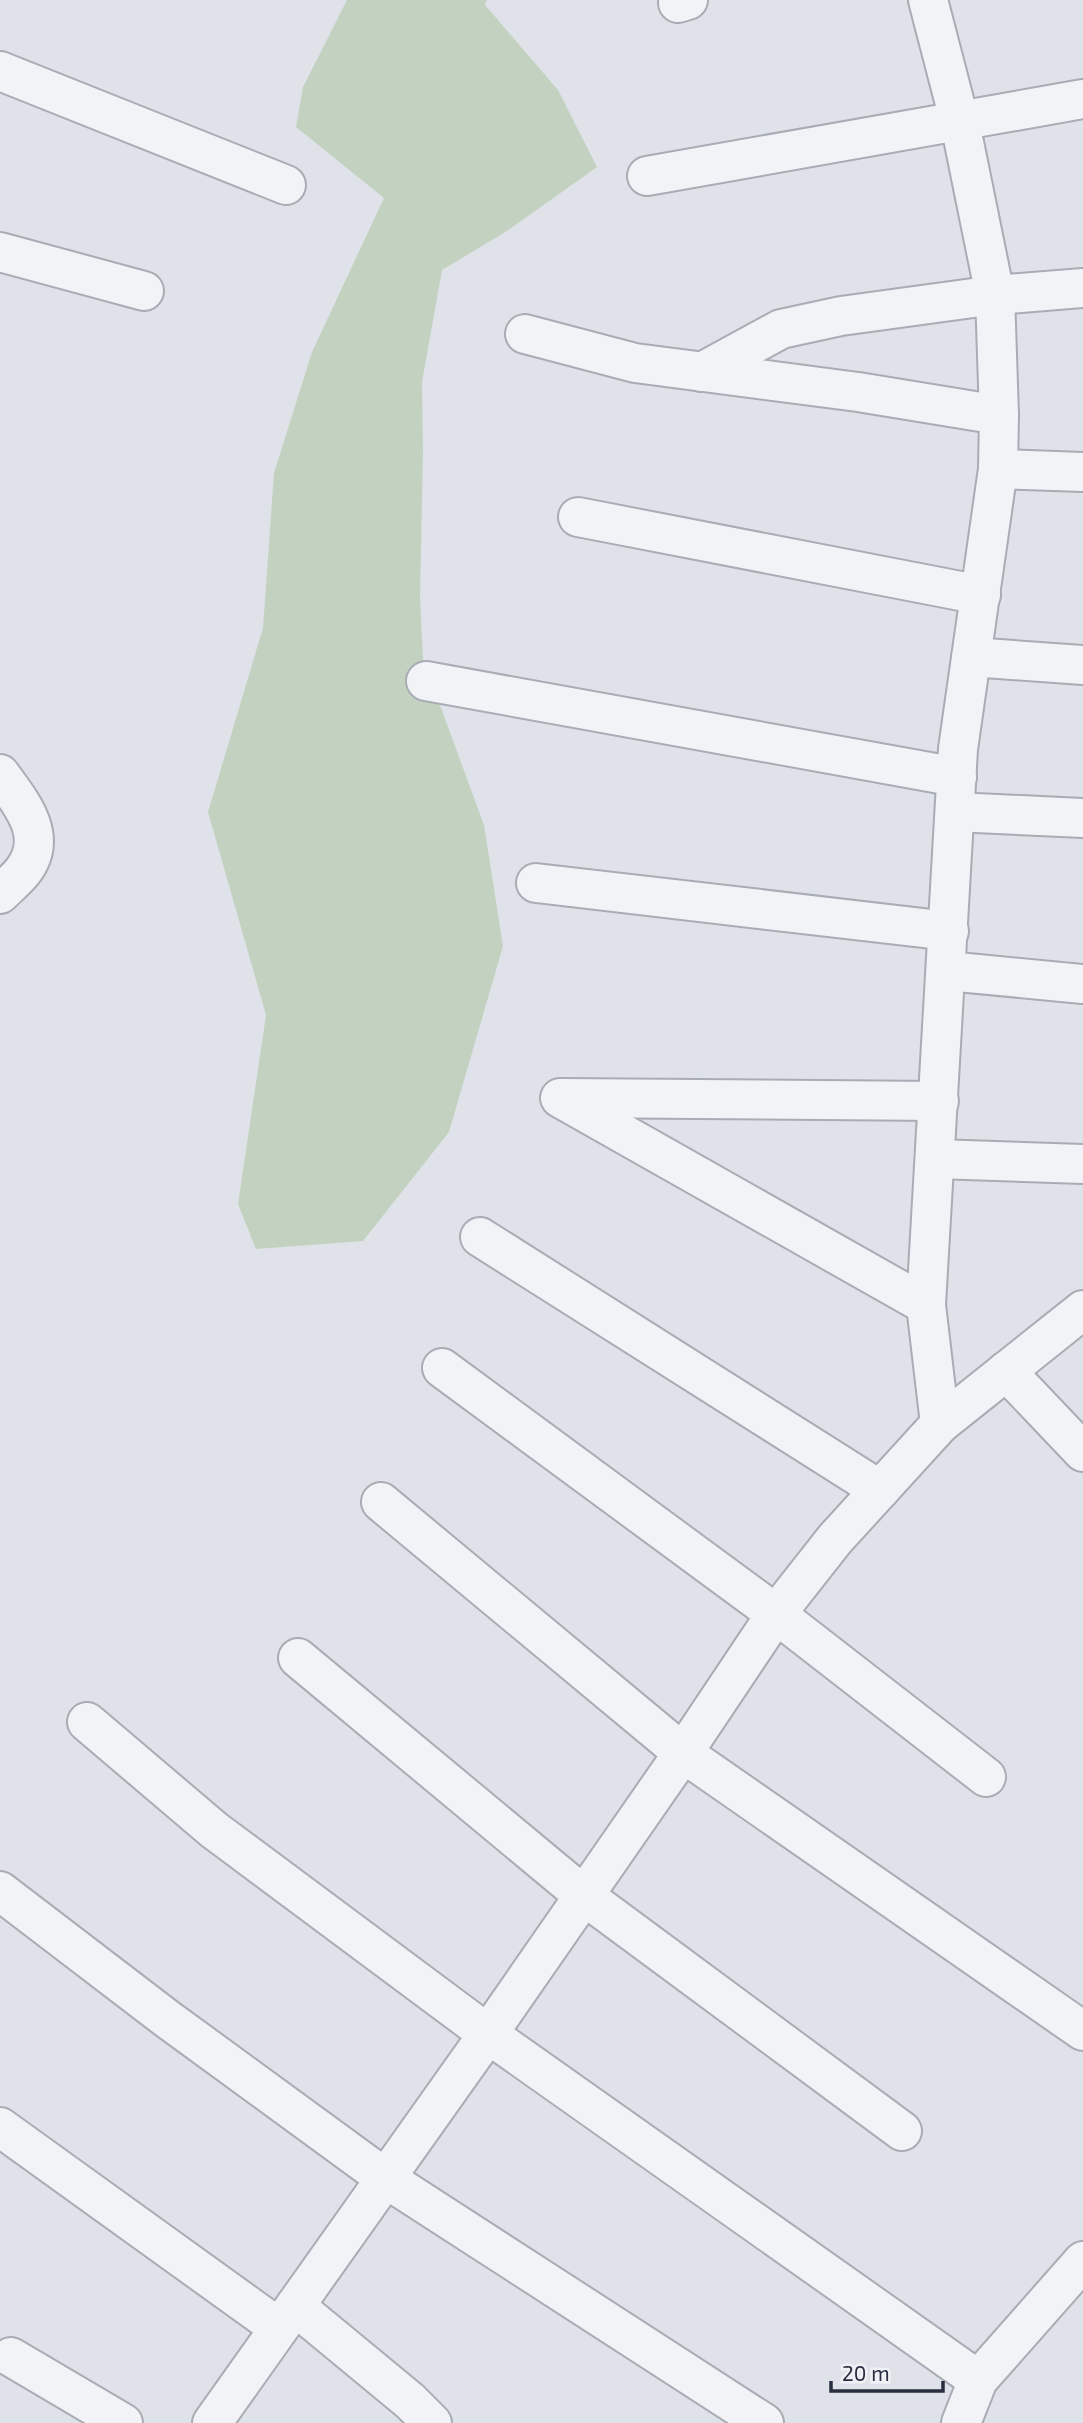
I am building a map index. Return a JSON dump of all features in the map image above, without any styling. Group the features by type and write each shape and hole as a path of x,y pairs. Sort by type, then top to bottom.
{"street":[{"path":"928,0 960,123 995,295 999,415 998,469 958,750 926,1305 940,1424"},
{"path":"0,71 286,185"},
{"path":"647,176 960,123 1083,99"},
{"path":"0,252 144,291"},
{"path":"702,372 781,329 841,316 995,295 1083,288"},
{"path":"526,334 635,363 858,392 999,415"},
{"path":"998,469 1083,471"},
{"path":"578,517 981,595"},
{"path":"971,657 1083,665"},
{"path":"426,681 956,794 1083,818"},
{"path":"0,774 33,825 34,851 24,870 0,894"},
{"path":"536,883 949,931"},
{"path":"947,971 1083,984"},
{"path":"926,1305 560,1098 939,1101"},
{"path":"936,1159 1083,1164"},
{"path":"481,1237 880,1490"},
{"path":"212,2423 488,2034 776,1614 835,1539 940,1424 1083,1310"},
{"path":"442,1368 776,1614 986,1777"},
{"path":"1006,1371 1083,1452"},
{"path":"381,1502 683,1753 1083,2031"},
{"path":"298,1658 583,1895 902,2131"},
{"path":"87,1722 214,1830 488,2034 978,2380"},
{"path":"0,1891 166,2018 385,2178 764,2423"},
{"path":"0,2127 410,2401 432,2423"},
{"path":"961,2423 978,2380 1083,2261"},
{"path":"11,2357 123,2423"}],"green space":[{"path":"347,0 487,0 485,5 558,90 597,167 507,231 442,270 422,382 420,597 423,659 484,825 503,946 449,1132 363,1241 256,1249 238,1204 266,1015 208,812 263,628 274,473 312,352 384,198 296,127 303,87"}]}
